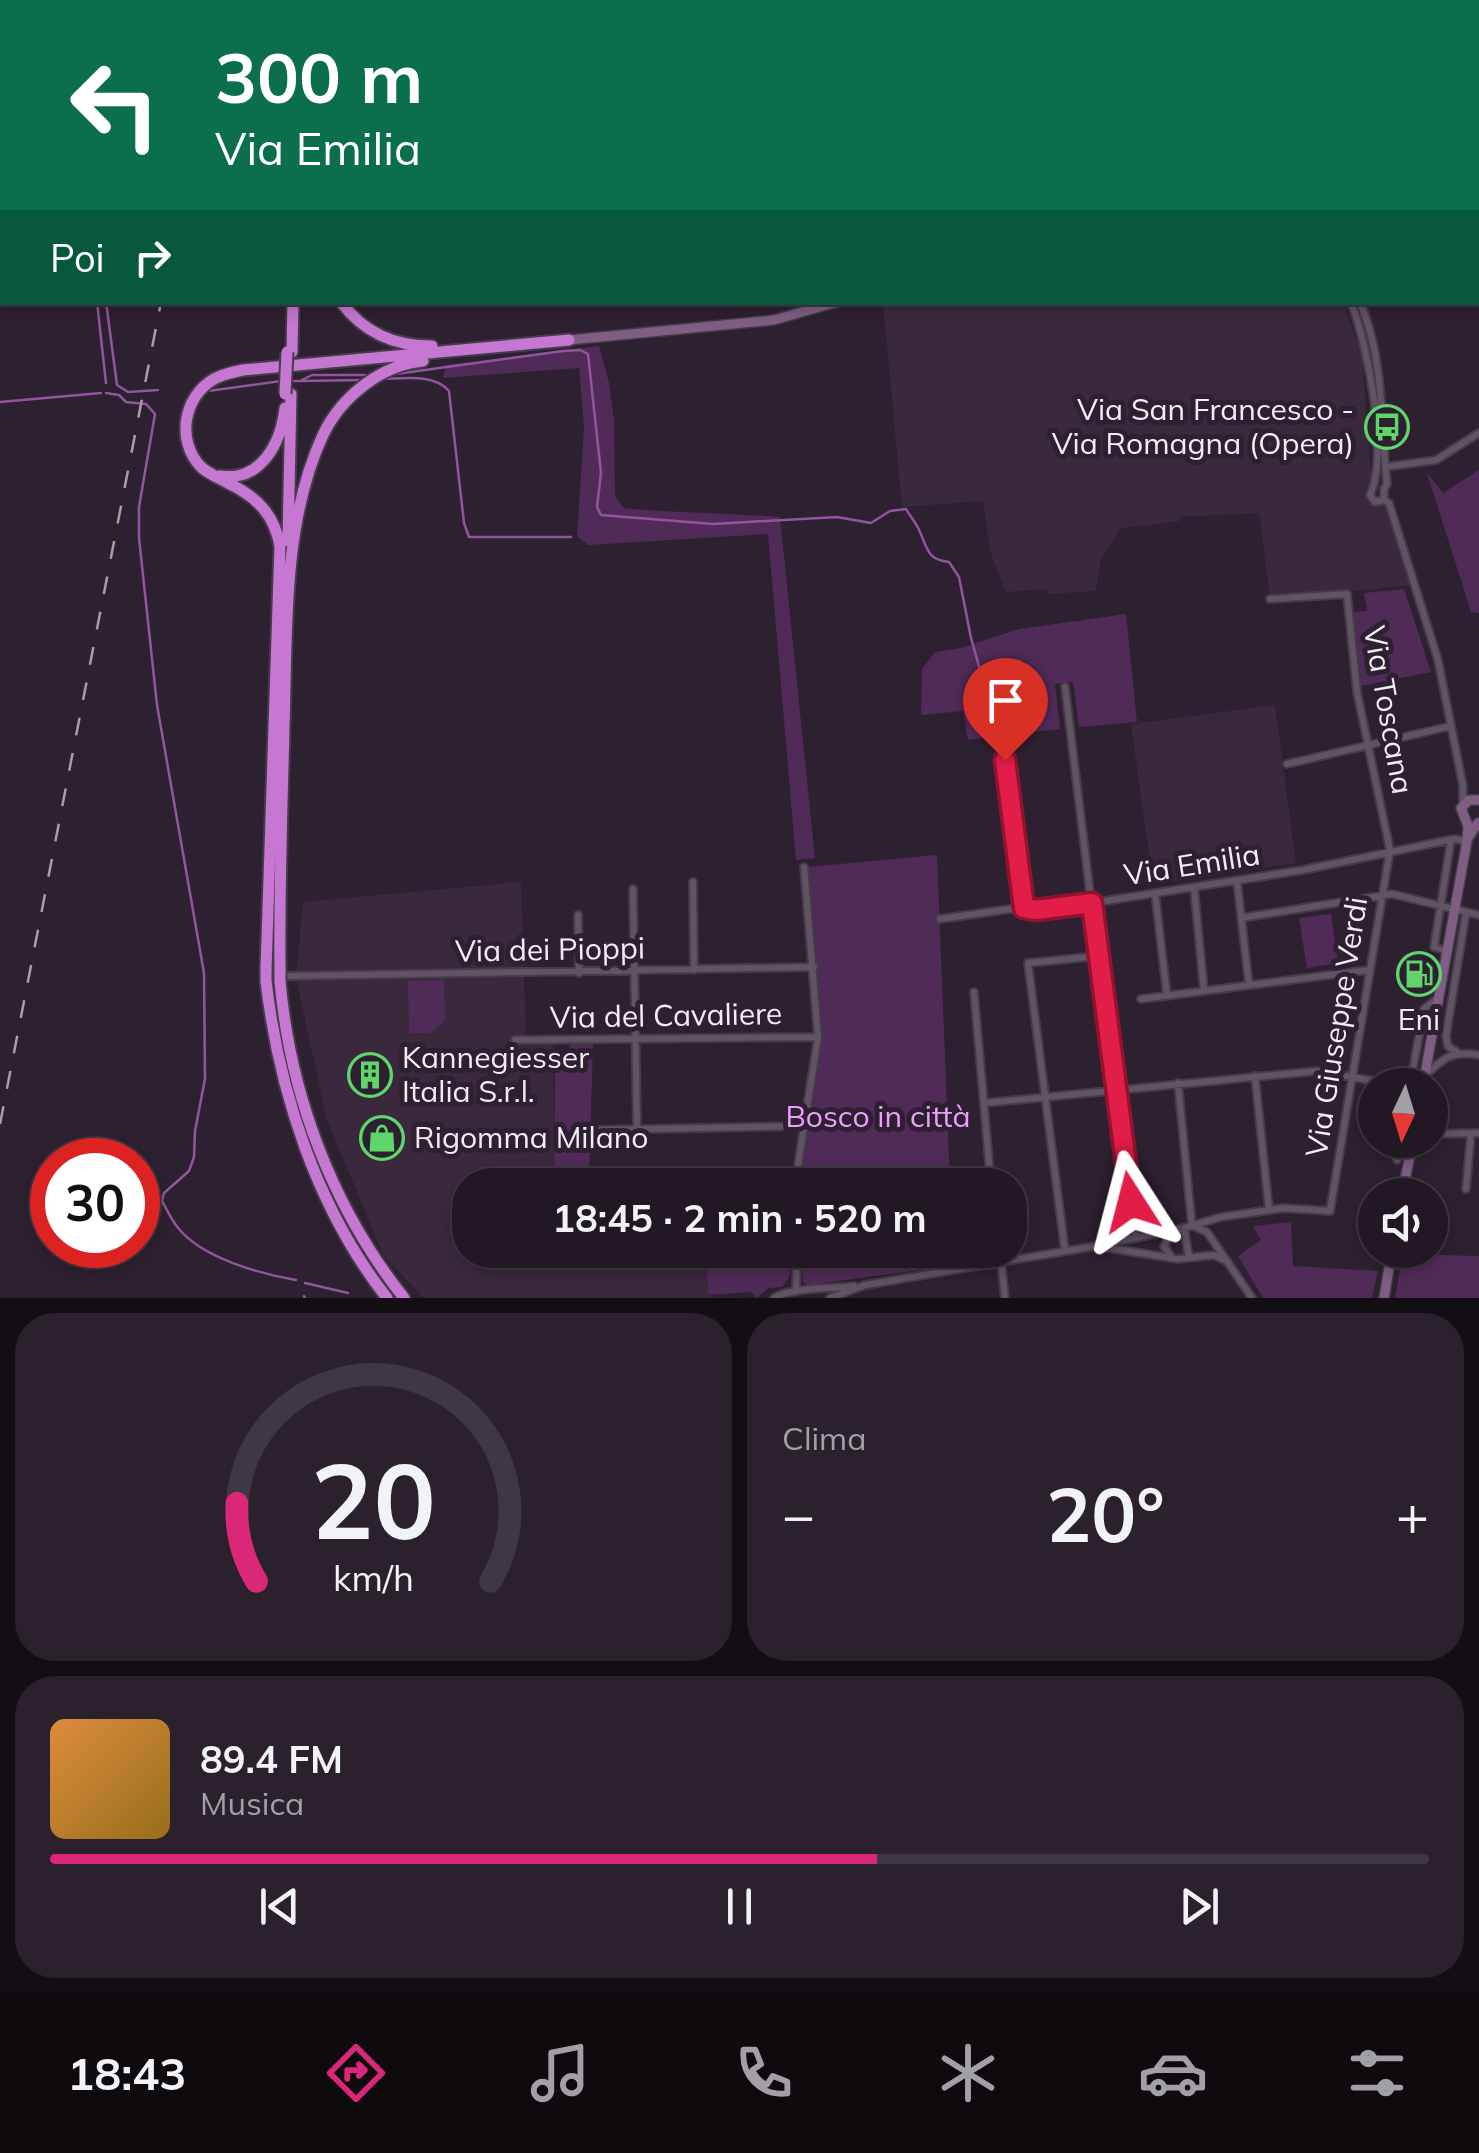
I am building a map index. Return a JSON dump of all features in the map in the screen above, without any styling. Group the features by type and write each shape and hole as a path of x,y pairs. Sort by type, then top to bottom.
{"highway":[{"path":"281,650 293,305"},
{"path":"343,305 371,332 400,343 429,346 505,340 541,342"},
{"path":"387,1298 346,1236 307,1152 279,1057 276,976 281,560 274,521 257,500 209,473 189,447 187,414 204,386 227,374 570,340"},
{"path":"281,650 294,536 306,480 323,435 343,404 378,376 416,361 492,353 541,342"},
{"path":"209,473 227,477 244,474 268,456 282,425 288,394"},
{"path":"276,976 304,1111 358,1230 404,1298"}],"street":[{"path":"570,340 743,324 827,305"},
{"path":"1352,305 1372,384 1380,488 1389,504 1426,617 1462,786 1472,801"},
{"path":"1361,305 1378,357 1388,484 1370,492 1377,502 1384,500"},
{"path":"1385,467 1436,460 1479,433"},
{"name":"Via Toscana","path":"1270,599 1347,594 1357,692 1390,850"},
{"path":"1065,687 1136,1237"},
{"path":"1287,764 1451,726"},
{"path":"1002,740 1024,908"},
{"path":"1426,1068 1466,846 1466,821 1462,815 1479,788"},
{"path":"1466,821 1479,822 1466,846"},
{"path":"1446,951 1434,947 1452,840"},
{"name":"Via Emilia","path":"940,919 1092,903 1304,870 1452,840 1479,850"},
{"name":"Via Giuseppe Verdi","path":"1269,1210 1330,1211 1390,850"},
{"path":"797,1168 818,1037 804,867"},
{"path":"1237,880 1249,985"},
{"path":"693,882 694,970"},
{"path":"1194,887 1204,990"},
{"path":"633,889 638,1130"},
{"path":"1155,893 1167,996"},
{"path":"1241,918 1392,894 1479,916"},
{"path":"1466,913 1446,1036 1448,1046 1457,1052 1479,1055"},
{"path":"578,915 579,972"},
{"path":"1066,1251 1028,963 1098,956"},
{"name":"Via dei Pioppi","path":"276,976 814,967"},
{"path":"1141,999 1369,970"},
{"path":"974,992 990,1168"},
{"path":"1415,1068 1424,1010 1438,999"},
{"name":"Via del Cavaliere","path":"515,1040 818,1037"},
{"path":"1439,1068 1457,1052"},
{"path":"984,1103 1317,1071 1358,1078"},
{"path":"1027,1257 1269,1210 1254,1076"},
{"path":"1178,1084 1189,1258"},
{"path":"595,1130 803,1126"},
{"path":"1448,1134 1475,1133 1466,1189"},
{"path":"1200,1256 1208,1249 1212,1224 1221,1217"},
{"path":"1188,1227 1204,1230 1252,1298"},
{"path":"1172,1231 1164,1246 1173,1258"},
{"path":"1090,1247 1173,1258 1217,1256 1228,1262"},
{"path":"799,1268 801,1293"},
{"path":"774,1298 960,1268"},
{"path":"1000,1268 1004,1298"},
{"path":"1384,1298 1389,1268"},
{"path":"830,1298 866,1285"}],"shaded area":[{"path":"883,305 1345,305 1362,355 1372,487 1390,512 1412,585 1270,599 1259,513 1180,517 1180,521 1121,528 1101,559 1096,591 1006,592 990,551 983,501 902,507"},
{"path":"1275,705 1296,863 1153,884 1131,724"},
{"path":"521,882 526,1040 553,1040 554,1168 452,1168 452,1268 706,1268 710,1297 750,1298 424,1298 383,1255 326,1117 296,978 303,902"}],"green space":[{"path":"599,346 614,420 615,496 624,508 780,517 815,858 796,860 768,534 588,545 577,536 584,428 579,368 443,378 446,365"},
{"path":"1479,470 1479,613 1471,612 1427,473 1443,493"},
{"path":"1404,589 1431,672 1361,686 1353,612 1367,611 1364,593"},
{"path":"1126,614 1137,722 1079,727 1073,682 1055,684 1060,729 968,740 963,711 921,715 922,669 935,652 961,648 1019,629"},
{"name":"Bosco in città","path":"937,855 949,1168 801,1168 822,1041 808,867"},
{"path":"1331,914 1338,963 1307,968 1299,918"},
{"path":"444,980 445,1021 430,1033 409,1033 408,981"},
{"path":"570,1044 593,1044 589,1168 554,1168 555,1050 569,1050"},
{"path":"1291,1222 1293,1266 1378,1271 1372,1298 1263,1298 1238,1256 1261,1240 1253,1226"},
{"path":"1448,1255 1479,1256 1479,1298 1395,1298 1400,1268 1448,1268"},
{"path":"706,1268 790,1268 790,1276 782,1287 768,1288 757,1298 751,1292 709,1295"},
{"path":"802,1268 935,1268 808,1285 803,1282"}],"waterway":[{"path":"97,305 106,383"},
{"path":"106,305 117,385 128,392 158,390"},
{"path":"396,374 563,351 580,350 588,354 601,473 597,507 601,515 713,524 837,517 871,523 890,511 906,509 929,553 949,562 959,577 971,638 997,730"},
{"path":"289,381 312,375 365,375"},
{"path":"386,379 428,379 449,391 464,523 469,537 571,537"},
{"path":"301,381 362,380"},
{"path":"208,391 281,381"},
{"path":"0,402 101,393"},
{"path":"106,393 119,395 126,402 146,404 155,414 139,507 139,538 157,705 204,973 205,1079 194,1157 189,1171 164,1193 162,1201 179,1229 202,1248 249,1269 296,1280"},
{"path":"305,1283 348,1293"}],"railway":[{"path":"0,1124 160,305"}],"place":[{"name":"Via San Francesco - Via Romagna (Opera)","path":"1387,427"},
{"name":"Eni","path":"1419,974"},
{"name":"Kannegiesser Italia S.r.l.","path":"370,1075"},
{"name":"Rigomma Milano","path":"382,1138"}],"route":[{"path":"1005,760 1024,908 1092,903 1131,1202"}]}
